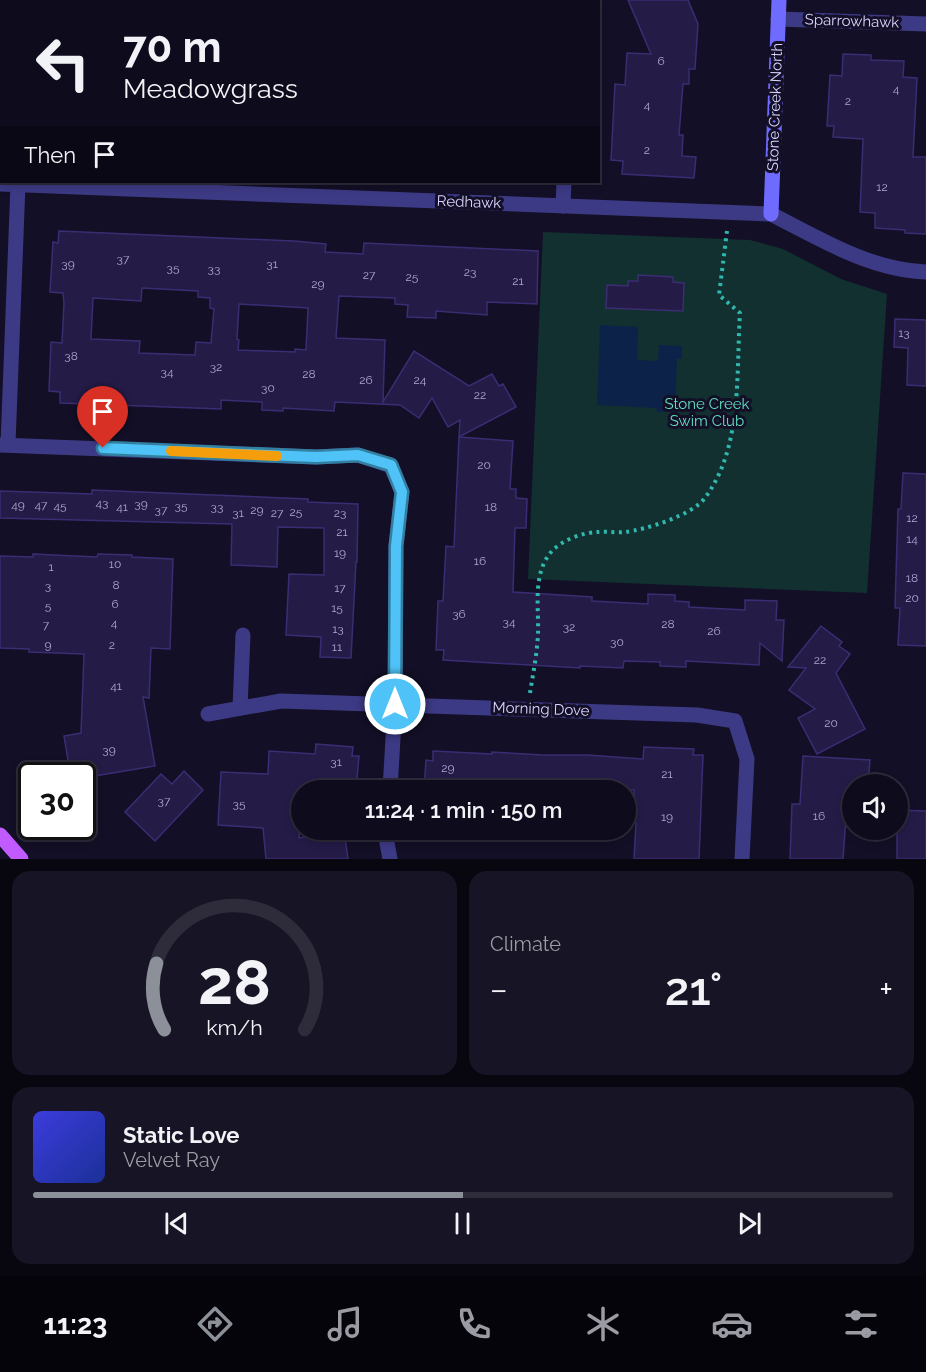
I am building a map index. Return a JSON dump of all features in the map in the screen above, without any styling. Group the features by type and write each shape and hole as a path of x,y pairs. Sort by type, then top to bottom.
{"main road":[{"path":"0,835 21,859"}],"street":[{"name":"Stone Creek North","path":"771,214 779,0"},
{"name":"Sparrowhawk","path":"778,19 926,24"},
{"path":"563,206 564,183"},
{"name":"Redhawk","path":"0,184 301,188 563,206 771,214 862,259 887,266 926,272"},
{"path":"18,184 4,445 316,457 358,455 391,465 402,492 396,546 395,704 391,780"},
{"path":"240,708 243,635"},
{"name":"Morning Dove","path":"208,714 281,701 697,715 735,722 747,759 742,859"},
{"path":"387,840 390,859"}],"path":[{"path":"528,709 538,635 537,592 542,567 552,550 568,540 595,532 625,532 656,524 691,509 703,500 718,476 731,444 740,313 719,295 727,239 728,212"}],"green space":[{"name":"Stone Creek Swim Club","path":"543,232 750,240 783,249 841,279 887,294 867,593 528,579"}],"water":[{"path":"600,325 638,327 637,360 658,361 659,345 682,346 682,359 677,359 675,412 657,412 656,408 597,405"}],"building":[{"path":"628,0 688,0 698,24 695,69 689,69 689,84 683,84 679,135 683,135 682,156 696,157 694,178 622,174 623,161 611,160 615,84 625,85 627,53 651,54"},
{"path":"843,54 871,55 871,60 904,61 903,77 917,78 913,157 926,157 926,234 875,228 875,213 860,212 863,139 833,137 834,126 827,126 830,75 842,76"},
{"path":"59,231 294,241 326,244 325,252 363,254 364,243 538,251 537,304 487,302 487,315 436,311 436,318 407,317 408,305 395,304 395,298 339,296 336,338 385,340 383,402 414,351 469,386 492,374 499,386 503,384 516,407 459,437 460,420 448,427 432,398 419,418 400,405 335,402 334,411 283,408 283,411 262,410 262,402 221,400 221,409 60,403 60,392 49,391 51,342 62,343 63,293 50,292 53,242 58,243","holes":["142,288 198,291 198,297 210,298 210,308 214,309 211,343 196,342 195,355 139,353 140,341 91,339 93,298 141,301","239,304 308,308 306,350 295,349 295,352 238,350"]},
{"path":"638,275 673,277 673,282 684,283 683,311 606,308 607,285 628,286 628,281 638,281"},
{"path":"895,319 926,320 926,386 907,385 908,348 894,347"},
{"path":"459,437 513,441 510,489 516,489 516,498 527,499 526,528 515,528 513,592 592,597 592,601 648,604 648,594 675,595 675,601 689,602 689,607 745,610 745,600 777,601 776,620 784,620 782,661 760,643 759,665 686,661 686,667 660,666 660,662 624,661 623,668 580,666 580,668 443,660 444,650 436,650 438,601 443,601 446,546 454,547"},
{"path":"903,473 926,474 926,646 898,645 900,608 895,608 898,509 901,509"},
{"path":"92,490 308,499 308,502 358,504 351,658 320,657 321,637 286,635 289,574 324,575 324,528 278,527 277,567 231,565 232,524 0,518 0,491 92,494"},
{"path":"33,554 97,557 98,554 173,559 170,649 151,648 149,698 143,697 155,766 96,776 96,762 68,762 64,736 81,733 84,654 29,652 29,649 0,648 0,556 33,557"},
{"path":"821,626 842,642 839,646 850,654 836,673 865,729 817,754 798,718 815,709 789,690 806,668 788,667"},
{"path":"316,744 353,747 352,756 359,756 357,780 291,780 291,840 345,840 348,859 266,859 263,828 218,825 221,772 268,774 269,751 315,754"},
{"path":"644,747 694,749 693,755 703,755 699,859 634,859 636,780 425,780 426,760 433,761 433,751 587,755 643,759"},
{"path":"803,756 870,760 869,774 842,774 843,859 790,859 792,804 800,804"},
{"path":"184,771 203,790 155,841 125,812 161,774 172,784"},
{"path":"908,810 926,811 926,859 897,859 897,840 908,840"}],"slow traffic":[{"path":"171,451 277,456"}],"route":[{"path":"103,448 316,457 358,455 391,465 402,492 396,546 395,704"}]}
